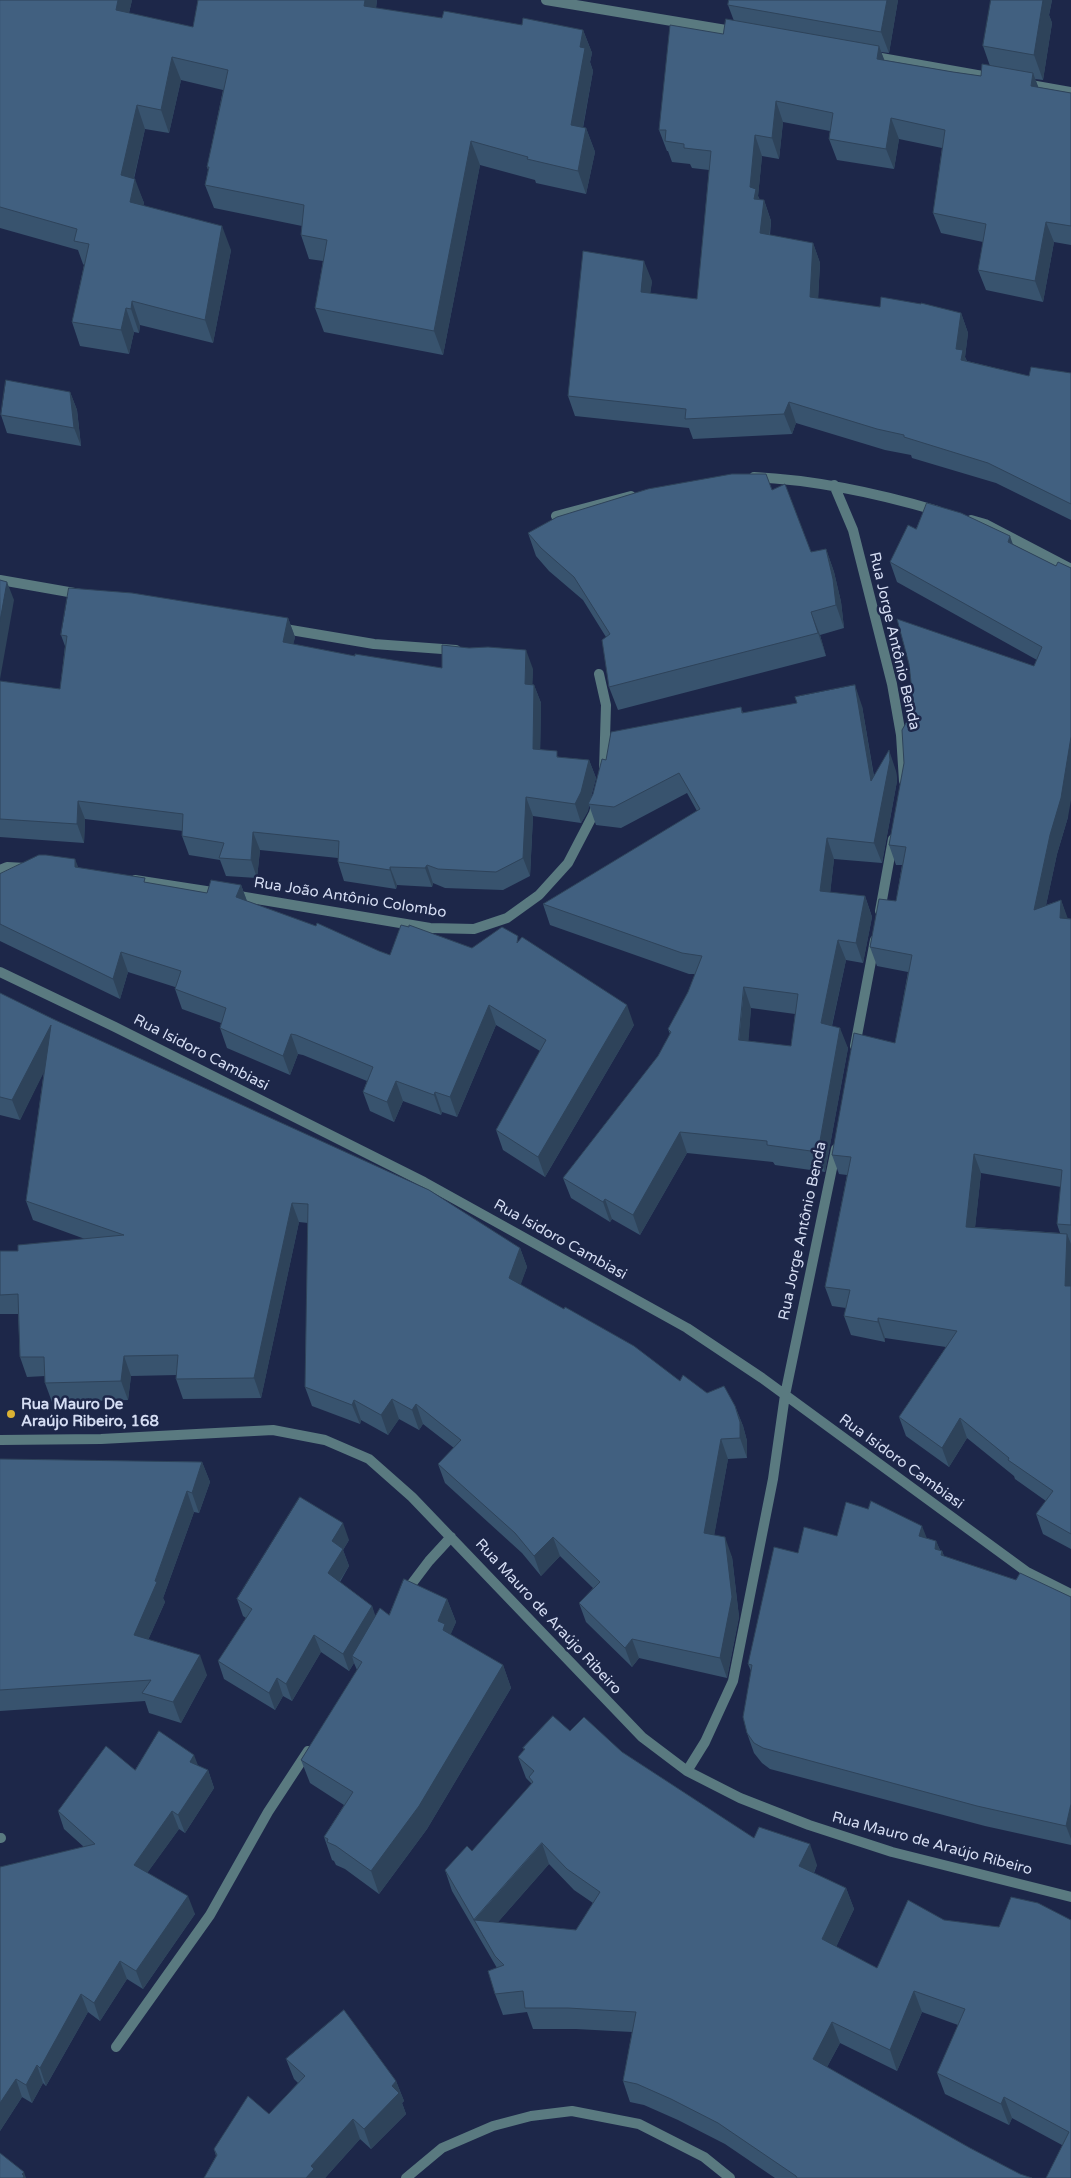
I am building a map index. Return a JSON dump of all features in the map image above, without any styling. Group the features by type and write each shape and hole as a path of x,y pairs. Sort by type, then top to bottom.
{"street":[{"path":"546,0 748,34"},
{"path":"856,54 1071,92"},
{"path":"744,476 795,479 883,494 985,524 1071,569"},
{"name":"Rua Jorge Antônio Benda","path":"834,485 853,530 892,684 901,735 904,781 902,791"},
{"path":"556,516 617,498 642,493"},
{"path":"0,580 95,596"},
{"path":"271,626 374,644 467,651"},
{"name":"Rua João Antônio Colombo","path":"121,878 430,928 474,929 507,918 545,889 568,863 594,813 606,765 606,705 599,674"},
{"path":"854,1054 895,830"},
{"path":"0,870 7,867 35,868"},
{"name":"Rua Isidoro Cambiasi","path":"0,972 115,1027 432,1187 687,1328 785,1395 1028,1572 1071,1594"},
{"name":"Rua Jorge Antônio Benda","path":"687,1771 706,1742 733,1681 773,1479 785,1395 837,1142"},
{"name":"Rua Mauro de Araújo Ribeiro","path":"0,1440 101,1439 273,1430 325,1440 369,1459 412,1497 642,1737 687,1771 740,1798 809,1825 892,1852 1071,1897"},
{"path":"398,1604 429,1561 451,1537"},
{"path":"116,2047 210,1915 268,1812 311,1746"},
{"path":"406,2178 442,2148 493,2126 531,2116 572,2111 639,2124 704,2157 730,2178"}],"building":[{"path":"0,0 118,0 116,10 193,27 198,0 365,0 364,6 442,18 444,11 522,25 523,18 583,30 580,47 585,48 571,125 586,128 578,171 527,159 528,157 471,141 434,331 315,308 327,240 301,235 304,205 205,185 209,167 207,167 228,70 172,57 161,110 137,105 121,175 135,179 130,202 222,226 205,320 132,301 131,309 126,308 121,330 72,322 89,244 74,241 77,229 0,207"},
{"path":"729,0 887,0 881,32 728,5"},
{"path":"991,0 1043,0 1034,55 983,46"},
{"path":"726,19 879,46 877,59 981,76 982,64 1033,73 1031,86 1071,93 1071,226 1046,222 1035,281 978,270 986,224 933,213 945,130 891,118 886,149 829,139 833,113 776,101 772,138 755,135 750,187 756,189 754,199 764,200 760,233 813,243 810,297 880,307 881,297 921,303 961,313 956,349 963,350 961,360 1029,376 1031,367 1071,373 1071,504 988,463 904,437 904,435 877,429 789,402 784,414 685,419 686,409 568,396 583,251 644,261 641,292 697,299 711,151 684,148 684,144 665,141 666,130 659,130 670,25 723,34"},
{"path":"6,380 70,392 74,428 1,415"},
{"path":"732,474 766,474 772,490 785,484 811,552 826,549 833,579 836,605 811,612 818,633 609,687 602,640 610,634 574,577 541,548 528,533 557,517 648,489"},
{"path":"927,503 961,513 1010,536 1008,542 1056,566 1058,562 1071,568 1071,737 1061,798 1050,835 1034,910 1061,900 1060,918 1071,919 1071,1225 1057,1224 1062,1170 974,1154 966,1227 1067,1234 1065,1286 1071,1286 1071,1534 1036,1514 1053,1491 1008,1460 1009,1458 960,1418 942,1448 899,1417 957,1331 878,1318 878,1322 844,1316 850,1290 825,1287 851,1157 832,1155 854,1033 895,1043 912,955 870,947 879,899 896,901 906,847 889,845 904,763 902,730 914,709 909,664 897,619 1034,666 1042,647 890,562 908,525 916,529"},
{"path":"0,580 7,582 0,621"},
{"path":"69,588 132,593 288,618 283,642 355,656 355,654 442,668 442,645 526,650 525,684 534,685 533,749 557,751 557,757 589,760 581,792 575,804 526,797 523,858 496,872 438,869 427,865 425,868 390,867 390,870 338,862 339,841 253,832 251,860 219,858 224,843 182,836 183,814 78,801 77,824 0,819 0,681 60,689 67,636 61,635"},
{"path":"855,685 871,781 889,750 890,760 874,843 827,838 820,891 865,896 856,943 838,940 821,1023 840,1028 818,1152 767,1145 767,1141 680,1132 633,1215 605,1199 603,1202 563,1178 658,1056 671,1032 668,1029 688,992 702,956 682,953 543,904 700,809 679,773 614,807 588,804 593,794 602,759 606,760 611,732 741,707 742,713 797,703 795,697","holes":["744,987 798,994 791,1046 739,1040"]},
{"path":"39,855 75,859 75,867 145,878 144,882 207,893 211,880 241,885 236,897 316,926 317,923 390,955 401,925 409,927 409,925 472,948 502,927 518,936 517,943 522,937 627,1005 538,1157 496,1130 546,1040 489,1005 450,1097 435,1092 434,1095 396,1081 387,1102 363,1092 373,1067 296,1035 291,1034 283,1056 220,1028 226,1008 175,989 181,971 121,952 113,979 0,924 0,874"},
{"path":"0,993 53,1019 429,1190 520,1248 509,1278 634,1346 680,1381 683,1375 707,1393 724,1386 735,1406 740,1422 740,1438 721,1439 704,1533 725,1537 732,1597 720,1658 632,1639 625,1648 579,1603 600,1582 553,1537 534,1556 515,1533 438,1464 461,1440 416,1404 412,1410 392,1399 381,1415 354,1400 352,1405 305,1387 308,1204 292,1203 254,1378 176,1379 178,1355 124,1356 121,1381 45,1383 44,1357 20,1357 18,1294 0,1295 0,1251 18,1251 18,1245 124,1235 26,1201 51,1025 12,1100 0,1097"},
{"path":"0,1459 202,1462 192,1493 187,1491 155,1581 157,1582 134,1635 200,1655 173,1702 142,1693 151,1680 0,1690"},
{"path":"300,1497 343,1523 332,1541 343,1549 328,1573 372,1606 343,1654 314,1635 286,1684 277,1678 269,1693 218,1661 252,1609 237,1599"},
{"path":"871,1501 922,1526 919,1536 936,1541 935,1549 942,1551 941,1555 1016,1580 1020,1573 1071,1597 1071,1804 1066,1826 977,1806 763,1748 754,1743 747,1733 743,1717 752,1665 748,1664 774,1547 798,1553 804,1527 837,1536 846,1502 868,1509"},
{"path":"404,1579 447,1599 438,1621 445,1624 443,1630 503,1665 419,1806 371,1871 336,1846 327,1842 328,1839 324,1837 353,1792 301,1760 362,1662 352,1656 380,1608 389,1615"},
{"path":"553,1716 570,1731 584,1717 622,1752 754,1838 759,1827 810,1844 799,1866 846,1888 822,1939 877,1968 908,1900 944,1920 999,1927 1011,1897 1038,1903 1071,1920 1071,2178 1046,2178 1069,2132 1004,2097 1001,2104 937,2073 965,2009 914,1991 890,2050 832,2022 813,2059 970,2148 1020,2174 1032,2178 797,2178 718,2123 671,2099 637,2084 623,2081 636,2012 568,2008 525,2008 523,1991 495,1994 488,1971 504,1965 495,1956 474,1920 445,1870 467,1846 472,1851 533,1782 529,1777 534,1771 518,1757 525,1749 523,1748","holes":["542,1843 567,1869 600,1892 576,1930 474,1920"]},
{"path":"159,1731 194,1755 190,1762 208,1770 178,1815 172,1811 134,1865 188,1896 136,1971 120,1961 94,2003 81,1994 40,2068 37,2065 26,2085 16,2079 0,2103 0,1867 95,1844 58,1811 106,1746 135,1770"},
{"path":"344,2010 396,2081 392,2086 399,2093 364,2129 353,2119 311,2166 314,2169 306,2178 204,2178 217,2155 214,2149 248,2096 269,2114 305,2076 286,2059"},
{"path":"0,2153 24,2172 22,2174 23,2178 0,2178"}],"place":[{"name":"Rua Mauro De Araújo Ribeiro, 168","path":"11,1414"}]}
